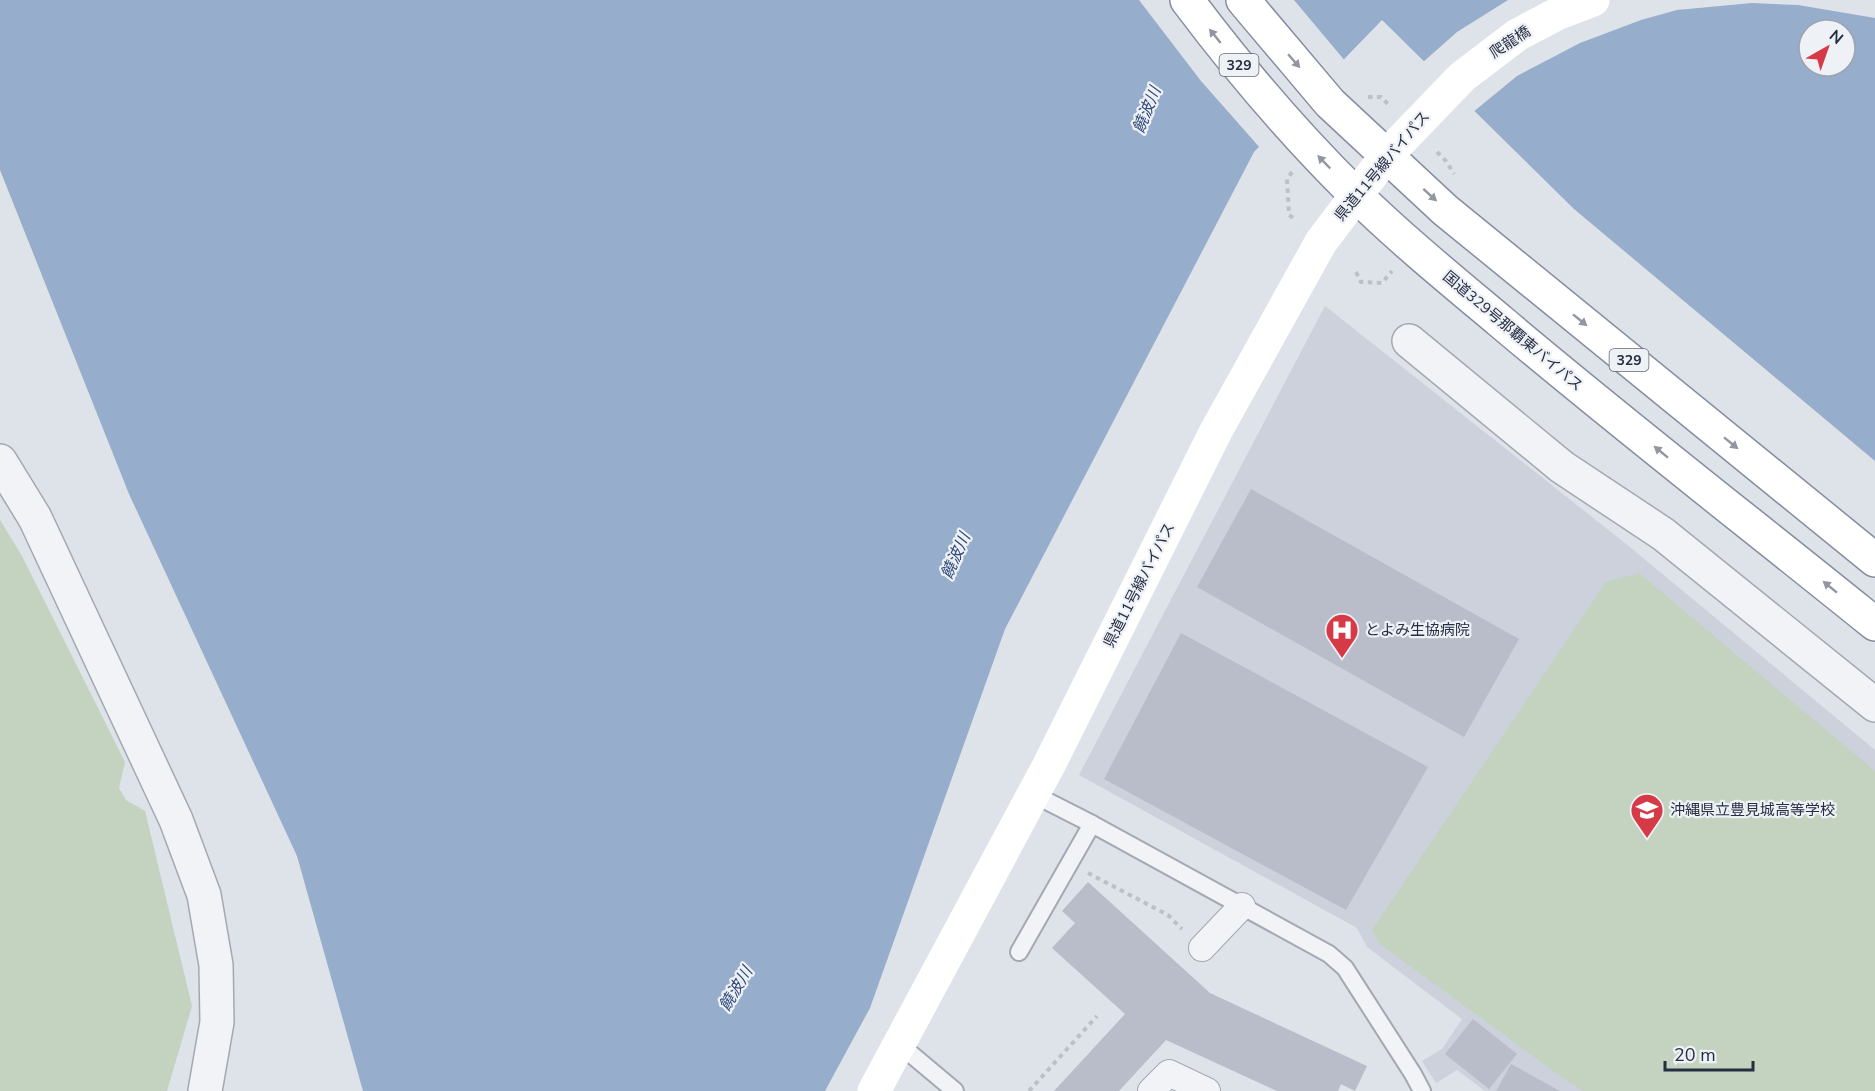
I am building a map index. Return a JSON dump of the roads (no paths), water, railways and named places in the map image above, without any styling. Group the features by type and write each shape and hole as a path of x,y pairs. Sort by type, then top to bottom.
{"main road":[{"name":"国道329号那覇東バイパス","path":"1187,0 1293,129 1356,195 1536,351 1875,624"},
{"name":"329","path":"1243,0 1326,98 1445,210 1875,560"},
{"name":"爬龍橋","path":"1437,101 1462,77 1517,35 1558,13 1593,0"},
{"name":"県道11号線バイパス","path":"874,1091 1033,794 1216,431 1315,252 1386,156 1437,101"}],"street":[{"path":"1409,341 1562,467 1663,534 1875,705"},
{"path":"0,461 35,518 176,820 204,895 216,965 217,1022 205,1091"},
{"path":"1202,948 1242,906"},
{"path":"1151,1091 1168,1073 1207,1091"}],"lane":[{"path":"1033,794 1329,954 1345,968 1422,1091"},
{"path":"1019,952 1092,824"},
{"path":"899,1044 955,1091"}],"water":[{"name":"饒波川","path":"0,0 1875,0 1875,461 1574,209 1382,20 1254,152 1005,629 870,1008 825,1091 363,1091 297,856 129,494 0,170"}],"place":[{"name":"とよみ生協病院","path":"1342,659"},
{"name":"沖縄県立豊見城高等学校","path":"1647,839"}]}
